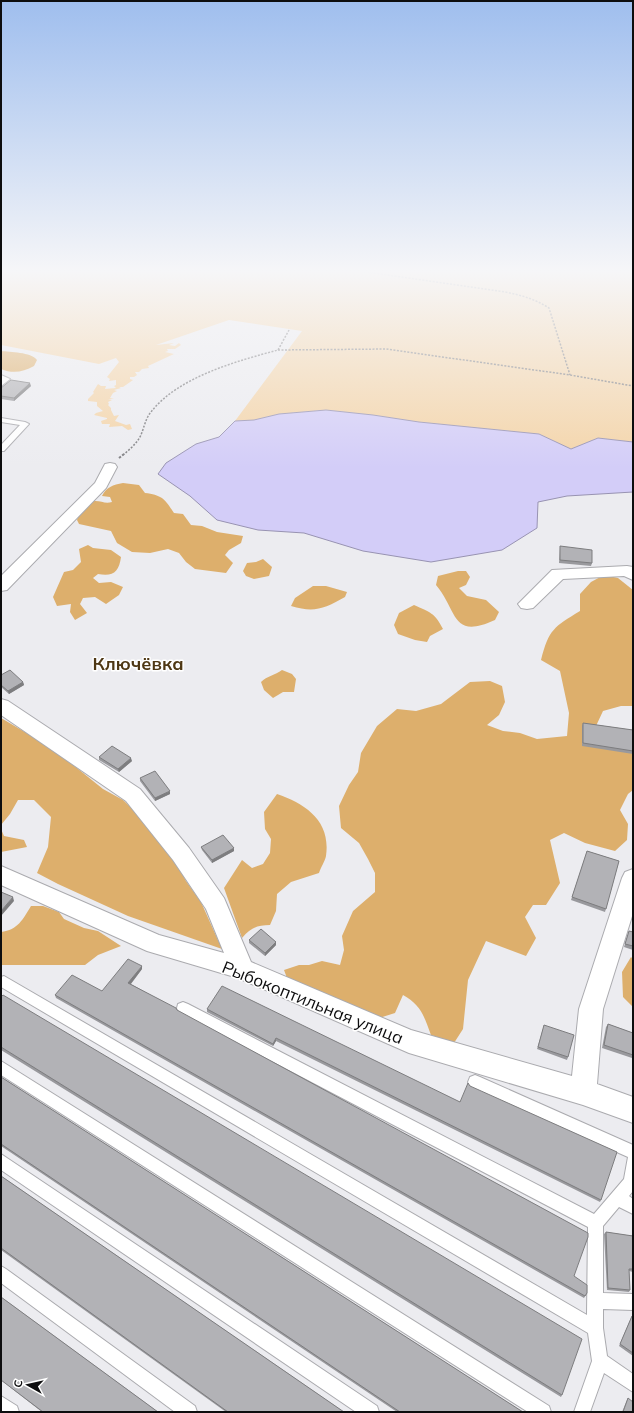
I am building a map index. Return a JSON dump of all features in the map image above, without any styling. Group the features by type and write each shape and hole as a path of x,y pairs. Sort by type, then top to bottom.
{"street":[{"path":"1,586 101,485 110,467"},
{"path":"527,604 558,574 627,571 633,575"},
{"path":"1,706 133,796 181,854 216,905 242,969"},
{"name":"Рыбокоптильная улица","path":"1,875 155,944 242,969 409,1041 583,1092 633,1110"},
{"path":"583,1092 591,1009 633,878"}],"lane":[{"path":"1,377 7,378 1,384"},
{"path":"1,420 26,424 1,449"},
{"path":"4,982 595,1328"},
{"path":"183,1008 596,1224"},
{"path":"1,1067 543,1412"},
{"path":"475,1082 633,1152"},
{"path":"1,1161 371,1412"},
{"path":"582,1412 600,1361 595,1328 596,1224 631,1182 633,1162"},
{"path":"618,1198 633,1207"},
{"path":"1,1274 189,1412"},
{"path":"595,1300 633,1302"},
{"path":"600,1361 633,1384"},
{"path":"1,1404 11,1412"}],"path":[{"path":"278,350 286,336"},
{"path":"558,336 570,375"},
{"path":"110,467 139,439 151,413 174,390 219,368 257,355 278,350 386,350 570,375 633,386"}],"shaded area":[{"path":"1,336 182,336 156,345 174,343 169,345 175,346 179,343 181,345 175,349 167,349 168,351 165,352 174,354 148,366 149,368 135,372 137,375 130,377 130,379 133,380 123,387 119,387 121,388 114,390 117,391 113,393 110,398 114,399 108,399 112,400 108,402 108,405 114,416 119,415 115,421 126,425 130,424 132,429 128,430 122,426 109,427 110,424 102,424 101,421 107,418 94,415 103,411 97,406 97,402 88,401 98,384 101,386 106,386 105,389 116,388 114,386 116,385 116,380 109,381 110,379 107,377 119,362 116,358 99,364 1,345"},
{"path":"298,336 633,336 633,442 598,438 571,449 539,434 419,422 326,410 279,414 254,420 235,421"},
{"path":"1,351 30,355 37,360 34,366 26,370 18,372 5,371 1,369"},
{"path":"326,410 419,422 539,434 571,449 598,438 633,442 633,492 567,496 538,502 537,528 502,550 431,562 363,551 304,533 258,530 217,520 190,496 158,474 166,463 196,444 219,437 235,421 254,420 279,414"},
{"path":"123,483 139,485 145,493 162,498 174,513 183,514 191,525 202,526 217,532 243,536 241,543 229,550 225,555 233,563 226,573 195,569 186,562 179,553 168,549 150,553 132,552 117,543 111,531 79,524 77,520 81,511 88,503 95,501 107,503 112,502 110,497 102,496 110,487"},
{"path":"88,545 93,548 111,550 121,557 117,570 108,575 98,574 93,578 99,583 111,582 123,587 119,595 106,604 95,597 83,598 80,604 87,613 75,620 70,612 71,604 57,606 53,597 64,572 73,570 81,562 79,549"},
{"path":"263,559 272,567 269,576 254,579 246,576 243,571 247,563 256,562"},
{"path":"458,571 466,571 470,577 466,585 459,588 467,596 486,600 499,612 495,620 470,627 463,625 457,620 436,585 438,576"},
{"path":"604,575 618,578 633,590 633,706 621,706 603,711 596,726 633,753 633,790 628,794 620,810 628,824 627,840 615,851 585,843 564,833 550,840 560,883 546,905 533,905 525,917 536,938 526,956 486,941 468,980 463,1029 454,1043 431,1035 424,1017 418,1007 403,995 395,1013 376,1019 330,999 308,986 287,978 284,970 299,965 309,965 322,961 340,965 344,950 342,936 353,911 375,892 375,873 359,843 341,828 339,806 349,785 358,772 361,753 377,726 397,709 416,711 441,704 470,682 490,681 502,686 505,702 499,715 487,725 503,731 520,733 537,739 567,736 569,713 560,671 541,660 550,635 558,625 580,611 580,594 591,582"},
{"path":"313,586 326,586 347,592 345,597 319,609 306,609 291,606 295,598"},
{"path":"414,605 435,616 443,629 430,636 427,642 415,640 398,634 394,625 399,613"},
{"path":"282,670 292,674 296,679 294,692 283,692 273,698 264,690 261,682"},
{"path":"1,718 52,748 103,789 123,800 139,815 174,856 186,881 201,902 222,949 128,916 37,873 48,847 51,817 34,800 18,800 10,814 1,825"},
{"path":"277,794 298,803 314,816 325,833 327,844 326,856 319,873 291,882 277,894 276,911 270,925 254,928 242,938 224,888 242,860 252,868 263,864 270,853 271,839 265,829 264,812"},
{"path":"1,829 4,836 24,840 27,847 1,852"},
{"path":"31,906 43,906 59,912 64,919 84,928 98,931 121,946 98,955 85,965 1,965 1,932 12,929 16,926"},
{"path":"631,957 633,959 633,1007 623,997 622,972"}],"building":[{"path":"11,380 30,383 14,398 1,396 1,388"},
{"path":"560,546 592,550 592,563 560,560"},
{"path":"10,670 23,682 8,691 1,685 1,675"},
{"path":"583,723 633,730 633,751 583,743"},
{"path":"112,746 131,758 118,769 99,757"},
{"path":"155,771 170,791 155,798 140,778"},
{"path":"223,835 234,848 212,860 201,847"},
{"path":"587,851 619,861 606,909 572,897"},
{"path":"1,892 13,897 1,911"},
{"path":"261,929 276,942 265,953 249,940"},
{"path":"629,931 633,932 633,946 625,944"},
{"path":"128,959 142,966 128,983 588,1233 588,1237 574,1276 587,1285 587,1293 585,1296 55,995 72,975 102,991"},
{"path":"222,986 460,1102 468,1083 470,1086 617,1152 601,1200 276,1038 273,1044 207,1009"},
{"path":"3,995 582,1339 562,1395 1,1047 1,997"},
{"path":"608,1024 633,1033 633,1055 604,1045"},
{"path":"544,1025 574,1035 568,1057 538,1047"},
{"path":"1,1077 523,1412 400,1412 1,1144"},
{"path":"1,1176 344,1412 228,1412 1,1248"},
{"path":"606,1232 633,1236 633,1269 629,1269 630,1290 608,1288"},
{"path":"1,1297 158,1412 43,1412 1,1380"},
{"path":"633,1316 633,1353 620,1344"},
{"path":"628,1398 633,1402 633,1412 623,1412"}],"district":[{"name":"Ключёвка","path":"138,663"}]}
